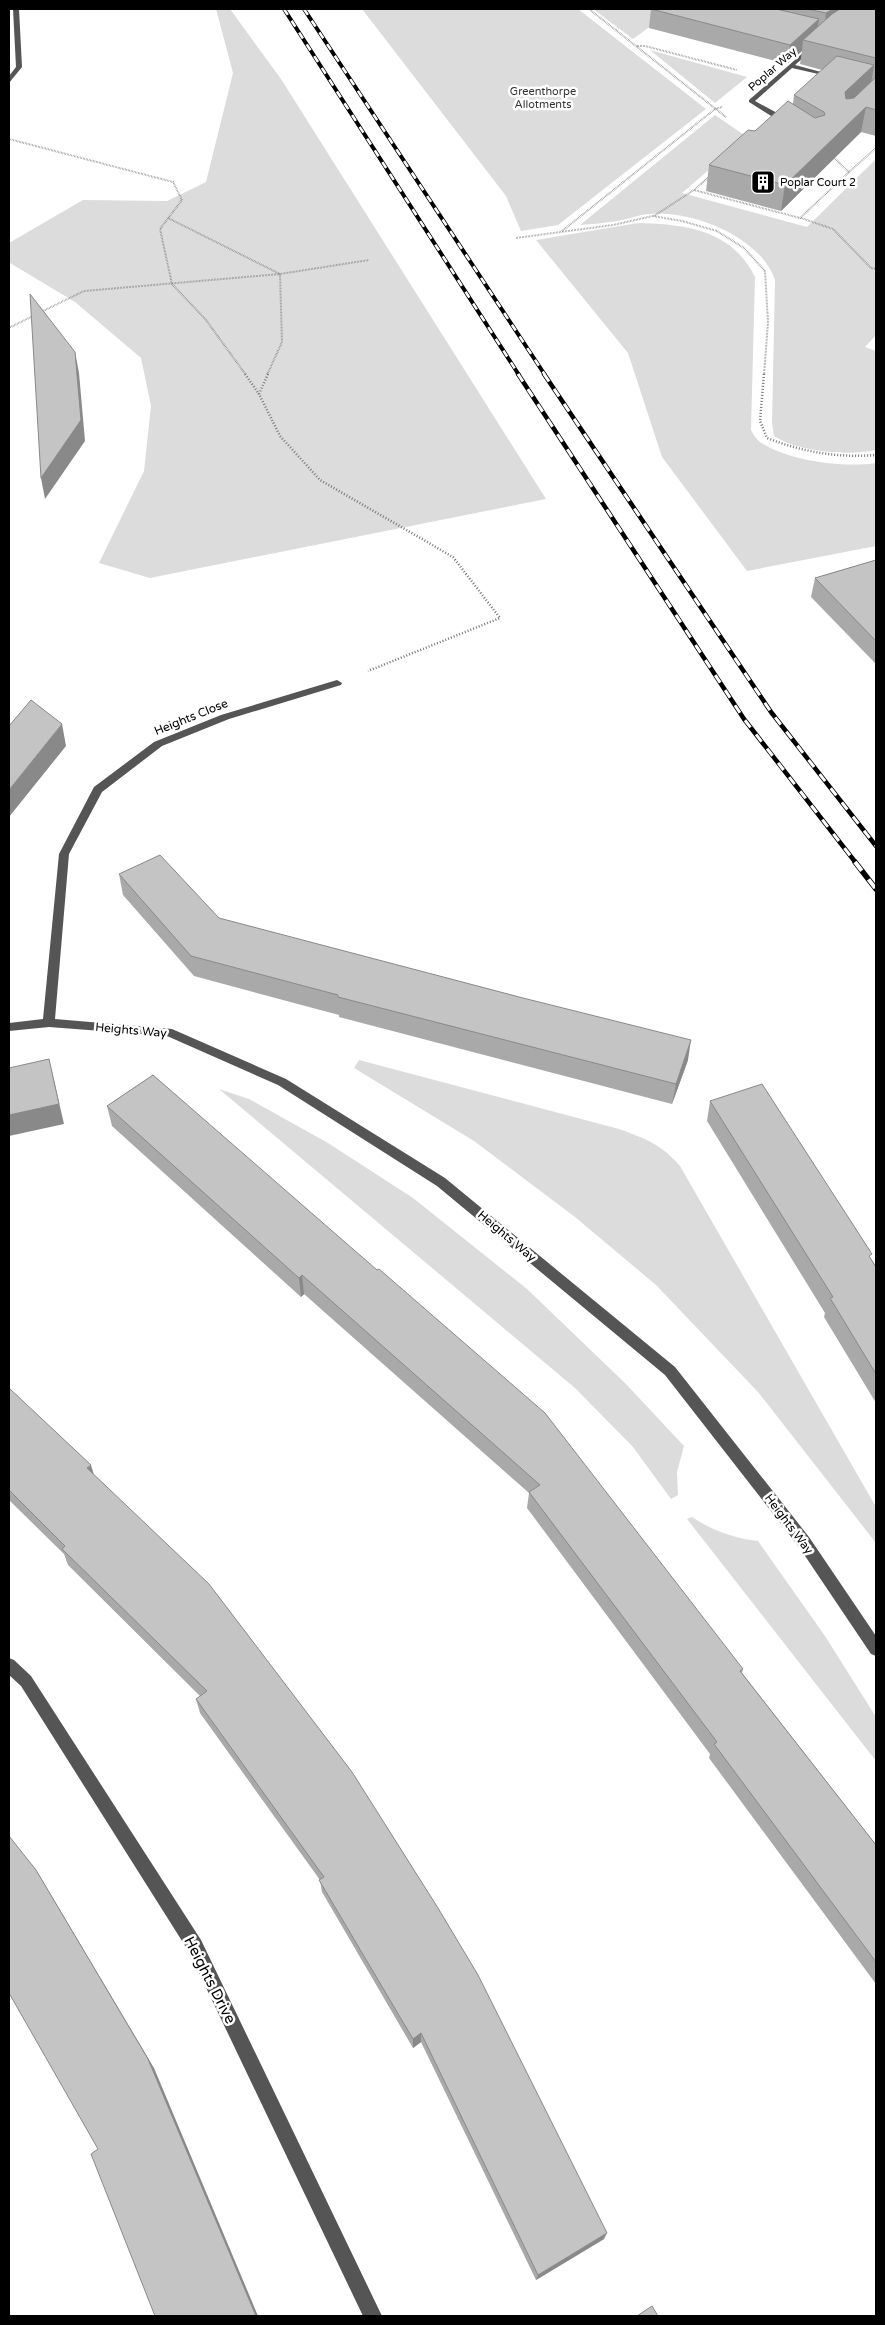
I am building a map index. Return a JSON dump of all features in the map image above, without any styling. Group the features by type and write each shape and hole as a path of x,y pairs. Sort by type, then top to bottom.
{"street":[{"path":"9,81 19,67 16,9"},
{"name":"Poplar Way","path":"815,139 751,101 818,42"},
{"path":"790,66 838,78"},
{"name":"Heights Close","path":"49,1023 64,854 98,790 158,744 225,717 337,683"},
{"name":"Heights Way","path":"9,1028 49,1023 168,1032 282,1082 441,1182 670,1371 804,1542 876,1649"},
{"name":"Heights Drive","path":"9,1665 26,1681 195,1946 373,2316"}],"path":[{"path":"589,9 731,120"},
{"path":"636,46 644,46 775,80"},
{"path":"561,232 715,109 751,101"},
{"path":"9,139 172,182 182,200 160,228 172,284 206,320 259,394 280,436 320,480 453,557 500,618 337,683"},
{"path":"815,139 849,172"},
{"path":"800,218 876,148"},
{"path":"516,238 614,225 653,216 694,190 716,170"},
{"path":"694,190 833,228 871,268 876,269"},
{"path":"653,216 682,221 717,231 744,248 765,271 768,322 760,421 767,438 796,450 851,458 876,456"},
{"path":"168,218 280,274"},
{"path":"9,328 84,291 280,274 369,260"},
{"path":"259,394 282,342 280,274"}],"green space":[{"path":"216,9 230,9 281,79 546,499 150,578 99,563 144,471 151,406 141,358 75,302 10,263 9,243 83,200 167,201 206,182 233,73"},
{"name":"Greenthorpe Allotments","path":"362,9 578,9 706,109 558,225 521,231 506,196"},
{"path":"593,9 674,9 633,39"},
{"path":"650,50 747,77 715,103"},
{"path":"715,115 747,137 682,193 807,227 876,159 876,335 865,347 876,351 876,450 852,453 824,451 796,446 774,436 772,423 775,280 767,265 755,251 740,239 703,221 665,214 640,215 618,221 580,225"},
{"path":"638,223 673,225 706,233 734,249 745,261 755,277 751,430 760,442 772,449 800,458 832,464 876,463 876,546 747,571 662,457 628,353 536,240"},
{"path":"359,1060 619,1129 652,1143 666,1152 680,1166 876,1507 876,1543 758,1392 656,1285 575,1217 474,1141 354,1068"},
{"path":"219,1089 249,1099 328,1143 413,1198 527,1289 626,1384 684,1446 677,1472 678,1495 671,1499 633,1447 575,1388"},
{"path":"692,1517 724,1533 758,1541 825,1636 876,1717 876,1761 687,1519"}],"building":[{"path":"651,9 776,9 819,19 790,45"},
{"path":"807,9 833,9 826,13"},
{"path":"840,9 876,9 876,58 803,40"},
{"path":"837,56 874,65 845,92 846,99 854,98 876,77 876,110 866,107 785,185 709,165 748,130 755,131 788,101 815,118 825,115 824,112 794,95"},
{"path":"30,294 75,352 81,420 41,478"},
{"path":"876,560 876,641 815,578"},
{"path":"31,700 62,724 9,790 9,726"},
{"path":"160,855 219,918 691,1040 676,1084 338,997 338,995 191,956 119,874"},
{"path":"49,1059 59,1104 9,1115 9,1068"},
{"path":"153,1075 545,1413 743,1669 740,1671 876,1845 876,1962 714,1744 717,1742 529,1492 540,1485 302,1275 299,1278 107,1106"},
{"path":"762,1084 872,1254 869,1256 876,1267 876,1374 830,1298 833,1297 710,1101"},
{"path":"9,1388 91,1465 87,1468 209,1584 352,1772 478,1975 607,2233 538,2275 421,2033 413,2039 319,1880 324,1877 196,1699 207,1691 62,1549 65,1546 9,1490"},
{"path":"9,1836 36,1870 148,2059 256,2316 155,2316 91,2154 98,2149 9,1993"},
{"path":"652,2306 658,2316 637,2316"}],"railway":[{"path":"284,9 519,375"},
{"path":"304,9 545,375"},
{"path":"518,374 744,719 856,863"},
{"path":"544,374 771,712 876,846"},
{"path":"855,862 876,889"}],"place":[{"name":"Poplar Court 2","path":"763,182"}]}
